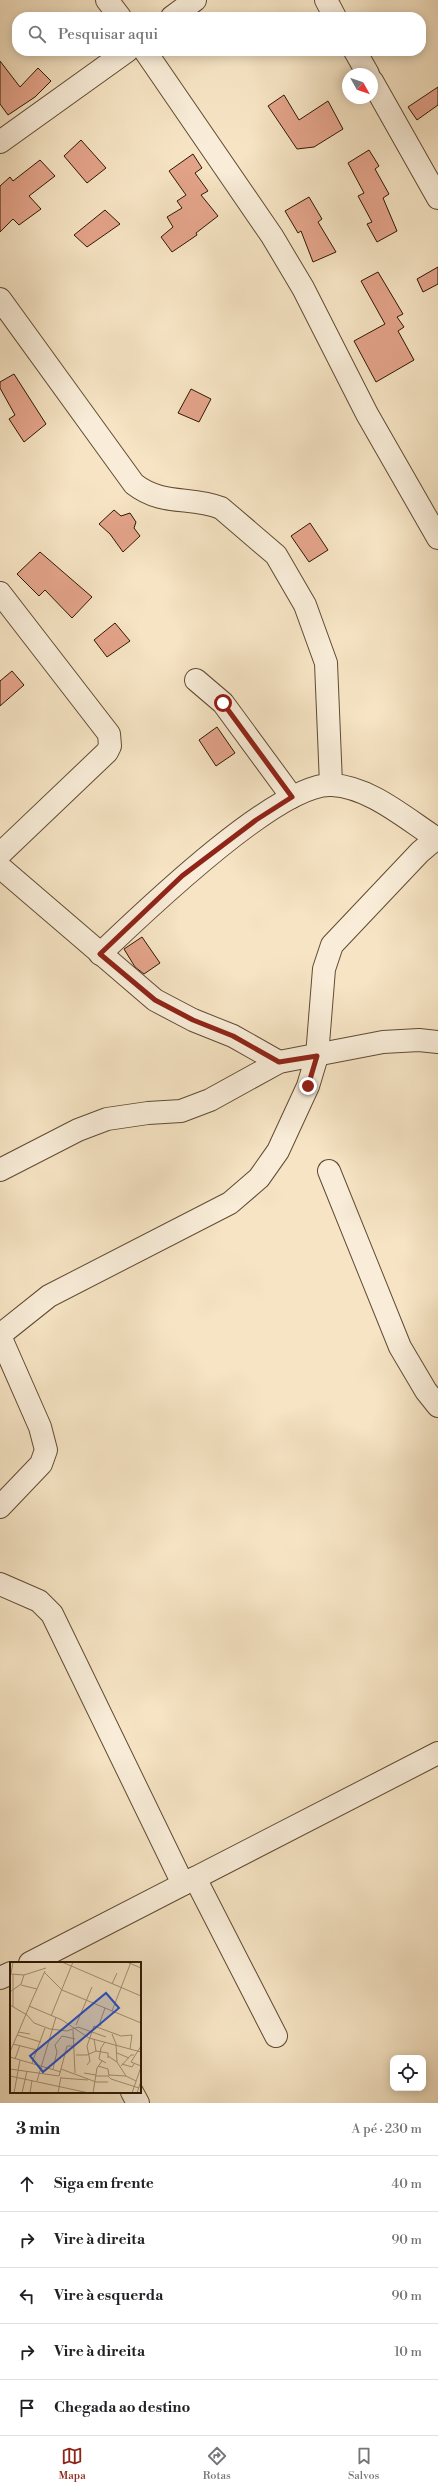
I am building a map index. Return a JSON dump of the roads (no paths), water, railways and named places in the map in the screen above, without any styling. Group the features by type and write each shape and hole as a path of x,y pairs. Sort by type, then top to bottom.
{"street":[{"path":"107,0 116,12"},
{"path":"179,12 195,0"},
{"path":"326,0 332,12"},
{"path":"0,142 120,56"},
{"path":"148,56 268,230 304,288 367,414 438,538"},
{"path":"358,56 365,68"},
{"path":"378,92 438,198"},
{"path":"0,299 134,484 153,497 211,504 221,508 276,555 305,605 326,663 331,784"},
{"path":"0,593 109,734 110,746 107,752 0,854"},
{"path":"196,680 223,703 292,797"},
{"path":"0,1507 41,1464 46,1450 40,1427 0,1335 49,1296 230,1203 260,1178 285,1137 308,1086 317,1056 324,969 332,946 437,838 367,794 331,784 292,797 256,820 182,876 100,954"},
{"path":"0,867 155,1000 193,1020 233,1036 279,1062"},
{"path":"0,1170 78,1130 107,1119 148,1113 181,1111 210,1100 279,1062 317,1056 383,1042 419,1040 438,1042"},
{"path":"329,1171 400,1347 426,1391 438,1406"},
{"path":"0,1584 39,1601 52,1614 189,1881 276,2036"},
{"path":"35,1962 58,1957 189,1881 438,1754"},
{"path":"0,1978 10,1973"},
{"path":"133,2093 138,2103"}]}
